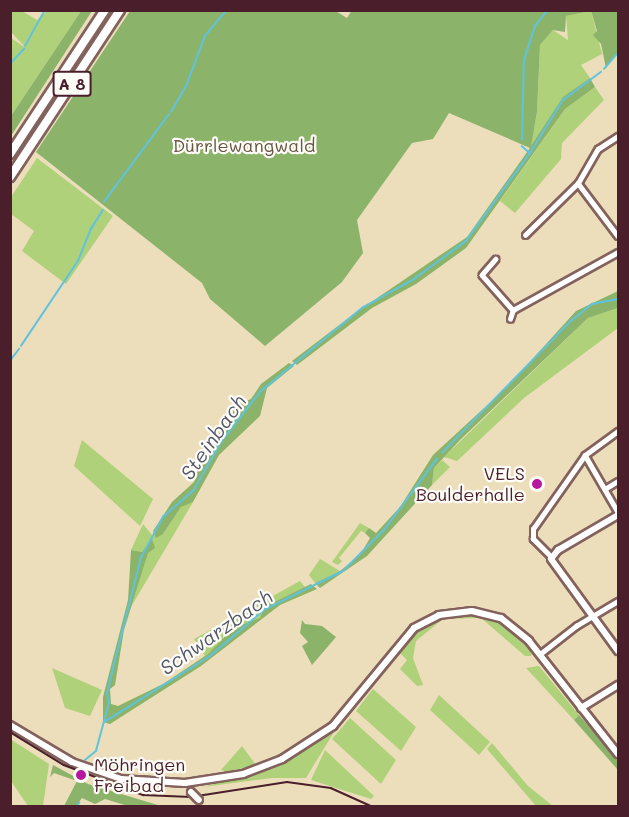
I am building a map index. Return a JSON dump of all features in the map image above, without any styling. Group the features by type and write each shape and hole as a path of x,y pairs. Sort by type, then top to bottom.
{"highway":[{"name":"A 8","path":"10,154 105,10"},
{"name":"A 8","path":"10,177 120,10"}],"main road":[{"path":"618,514 558,550 552,558 557,570 618,651"},
{"path":"10,725 58,755 96,772 138,782 176,784 215,780 265,767 309,744 350,708 391,651 429,619 472,611 507,622 540,654 618,754"},
{"path":"581,708 618,685"},
{"path":"176,784 215,780"},
{"path":"196,783 194,791 199,803"},
{"path":"176,784 194,791"}],"street":[{"path":"525,235 578,183 590,159 618,136"},
{"path":"578,183 618,236"},
{"path":"510,319 513,310 618,252"},
{"path":"496,260 482,275 513,310"},
{"path":"552,558 532,533 585,456 618,431"},
{"path":"585,456 618,514"},
{"path":"605,489 618,482"},
{"path":"540,654 592,616 618,601"}],"green space":[{"name":"Dürrlewangwald","path":"334,10 347,18 352,10 618,11 618,52 606,68 601,44 593,35 597,31 591,11 566,16 565,32 553,30 540,45 537,112 531,146 563,97 590,78 595,87 565,109 466,248 416,284 372,308 297,365 292,361 355,313 467,237 530,148 449,113 433,139 412,143 357,220 363,253 342,282 265,346 210,299 202,283 36,152 130,11"},
{"path":"11,11 22,11 37,20 47,11 81,11 11,116 11,38 26,48 11,32"},
{"path":"81,11 92,11 11,136 11,116"},
{"path":"591,11 602,54 581,65 590,78 563,98 530,148 537,112 540,45 553,30 568,40 566,16"},
{"path":"595,87 604,100 562,143 561,159 515,213 500,201 565,109"},
{"path":"37,158 113,216 66,284 22,251 34,231 11,214 11,197"},
{"path":"618,291 618,308 588,318 461,439 434,468 432,485 367,556 320,588 315,583 340,571 360,555 370,538 365,533 369,528 376,533 400,507 433,455 508,386 576,311"},
{"path":"618,308 618,328 524,398 457,461 444,457 588,318"},
{"path":"289,363 294,366 267,388 260,416 219,455 193,502 181,507 163,534 156,538 153,531 172,502 194,482 200,461 233,414 233,407 251,399 261,384"},
{"path":"82,440 153,499 140,526 74,466"},
{"path":"442,460 450,467 432,485 434,468"},
{"path":"190,501 193,502 131,607 151,542 142,552 131,550 143,524 152,535 163,534 181,507"},
{"path":"360,523 369,528 365,533 361,531 339,558 342,561 338,565 332,562"},
{"path":"152,539 155,548 148,553 124,630 115,685 110,689 111,704 118,706 163,684 208,654 234,628 260,618 264,607 311,584 317,589 280,605 201,666 110,724 103,722 103,697 128,600 131,550 142,552"},
{"path":"320,559 340,571 315,583 309,575"},
{"path":"300,581 305,587 264,607 260,618 205,656 194,639"},
{"path":"469,613 495,619 509,627 532,653 531,656 525,656 481,618 443,619 416,641 413,658 423,685 417,686 400,669 407,660 396,649 410,633 439,617"},
{"path":"302,620 305,624 322,626 336,637 312,665 302,646 308,642 300,633"},
{"path":"539,666 579,715 574,720 526,668"},
{"path":"52,668 102,690 90,716 65,708"},
{"path":"373,689 416,727 401,751 356,711"},
{"path":"439,695 490,742 479,755 430,710"},
{"path":"579,715 618,759 618,770 574,720"},
{"path":"350,718 396,760 381,784 332,739"},
{"path":"334,732 306,778 272,778 203,787 265,771"},
{"path":"10,739 49,764 43,806 28,806 11,781"},
{"path":"492,743 528,786 553,806 536,806 487,749"},
{"path":"242,746 256,765 227,772 221,770"},
{"path":"325,750 374,796 371,799 311,780"},
{"path":"53,765 88,784 161,806 128,806 105,799 95,804 82,798 76,806 64,806 77,781 54,773 50,777"}],"waterway":[{"path":"25,46 45,10"},
{"path":"171,112 186,86 205,36 227,10"},
{"name":"Steinbach","path":"522,140 524,60 535,26 548,10"},
{"path":"10,64 24,49"},
{"name":"Steinbach","path":"604,69 618,53"},
{"name":"Steinbach","path":"85,760 96,751 109,703 107,694 113,668 141,558 163,517 194,490 221,442 261,391 362,308 414,279 466,241 530,153 563,100 601,72"},
{"path":"104,202 169,114"},
{"name":"Steinbach","path":"522,146 530,153"},
{"path":"21,346 78,261 91,229 103,210"},
{"name":"Schwarzbach","path":"442,453 571,321 592,304 618,299"},
{"path":"10,361 19,349"},
{"name":"Schwarzbach","path":"106,721 210,656 264,610 343,571 384,530 437,459"}],"tram line":[{"path":"10,732 64,765 143,795 191,797 287,782 331,788 371,806"}],"place":[{"name":"VELS Boulderhalle","path":"537,484"},
{"name":"Möhringen Freibad","path":"81,775"}]}
